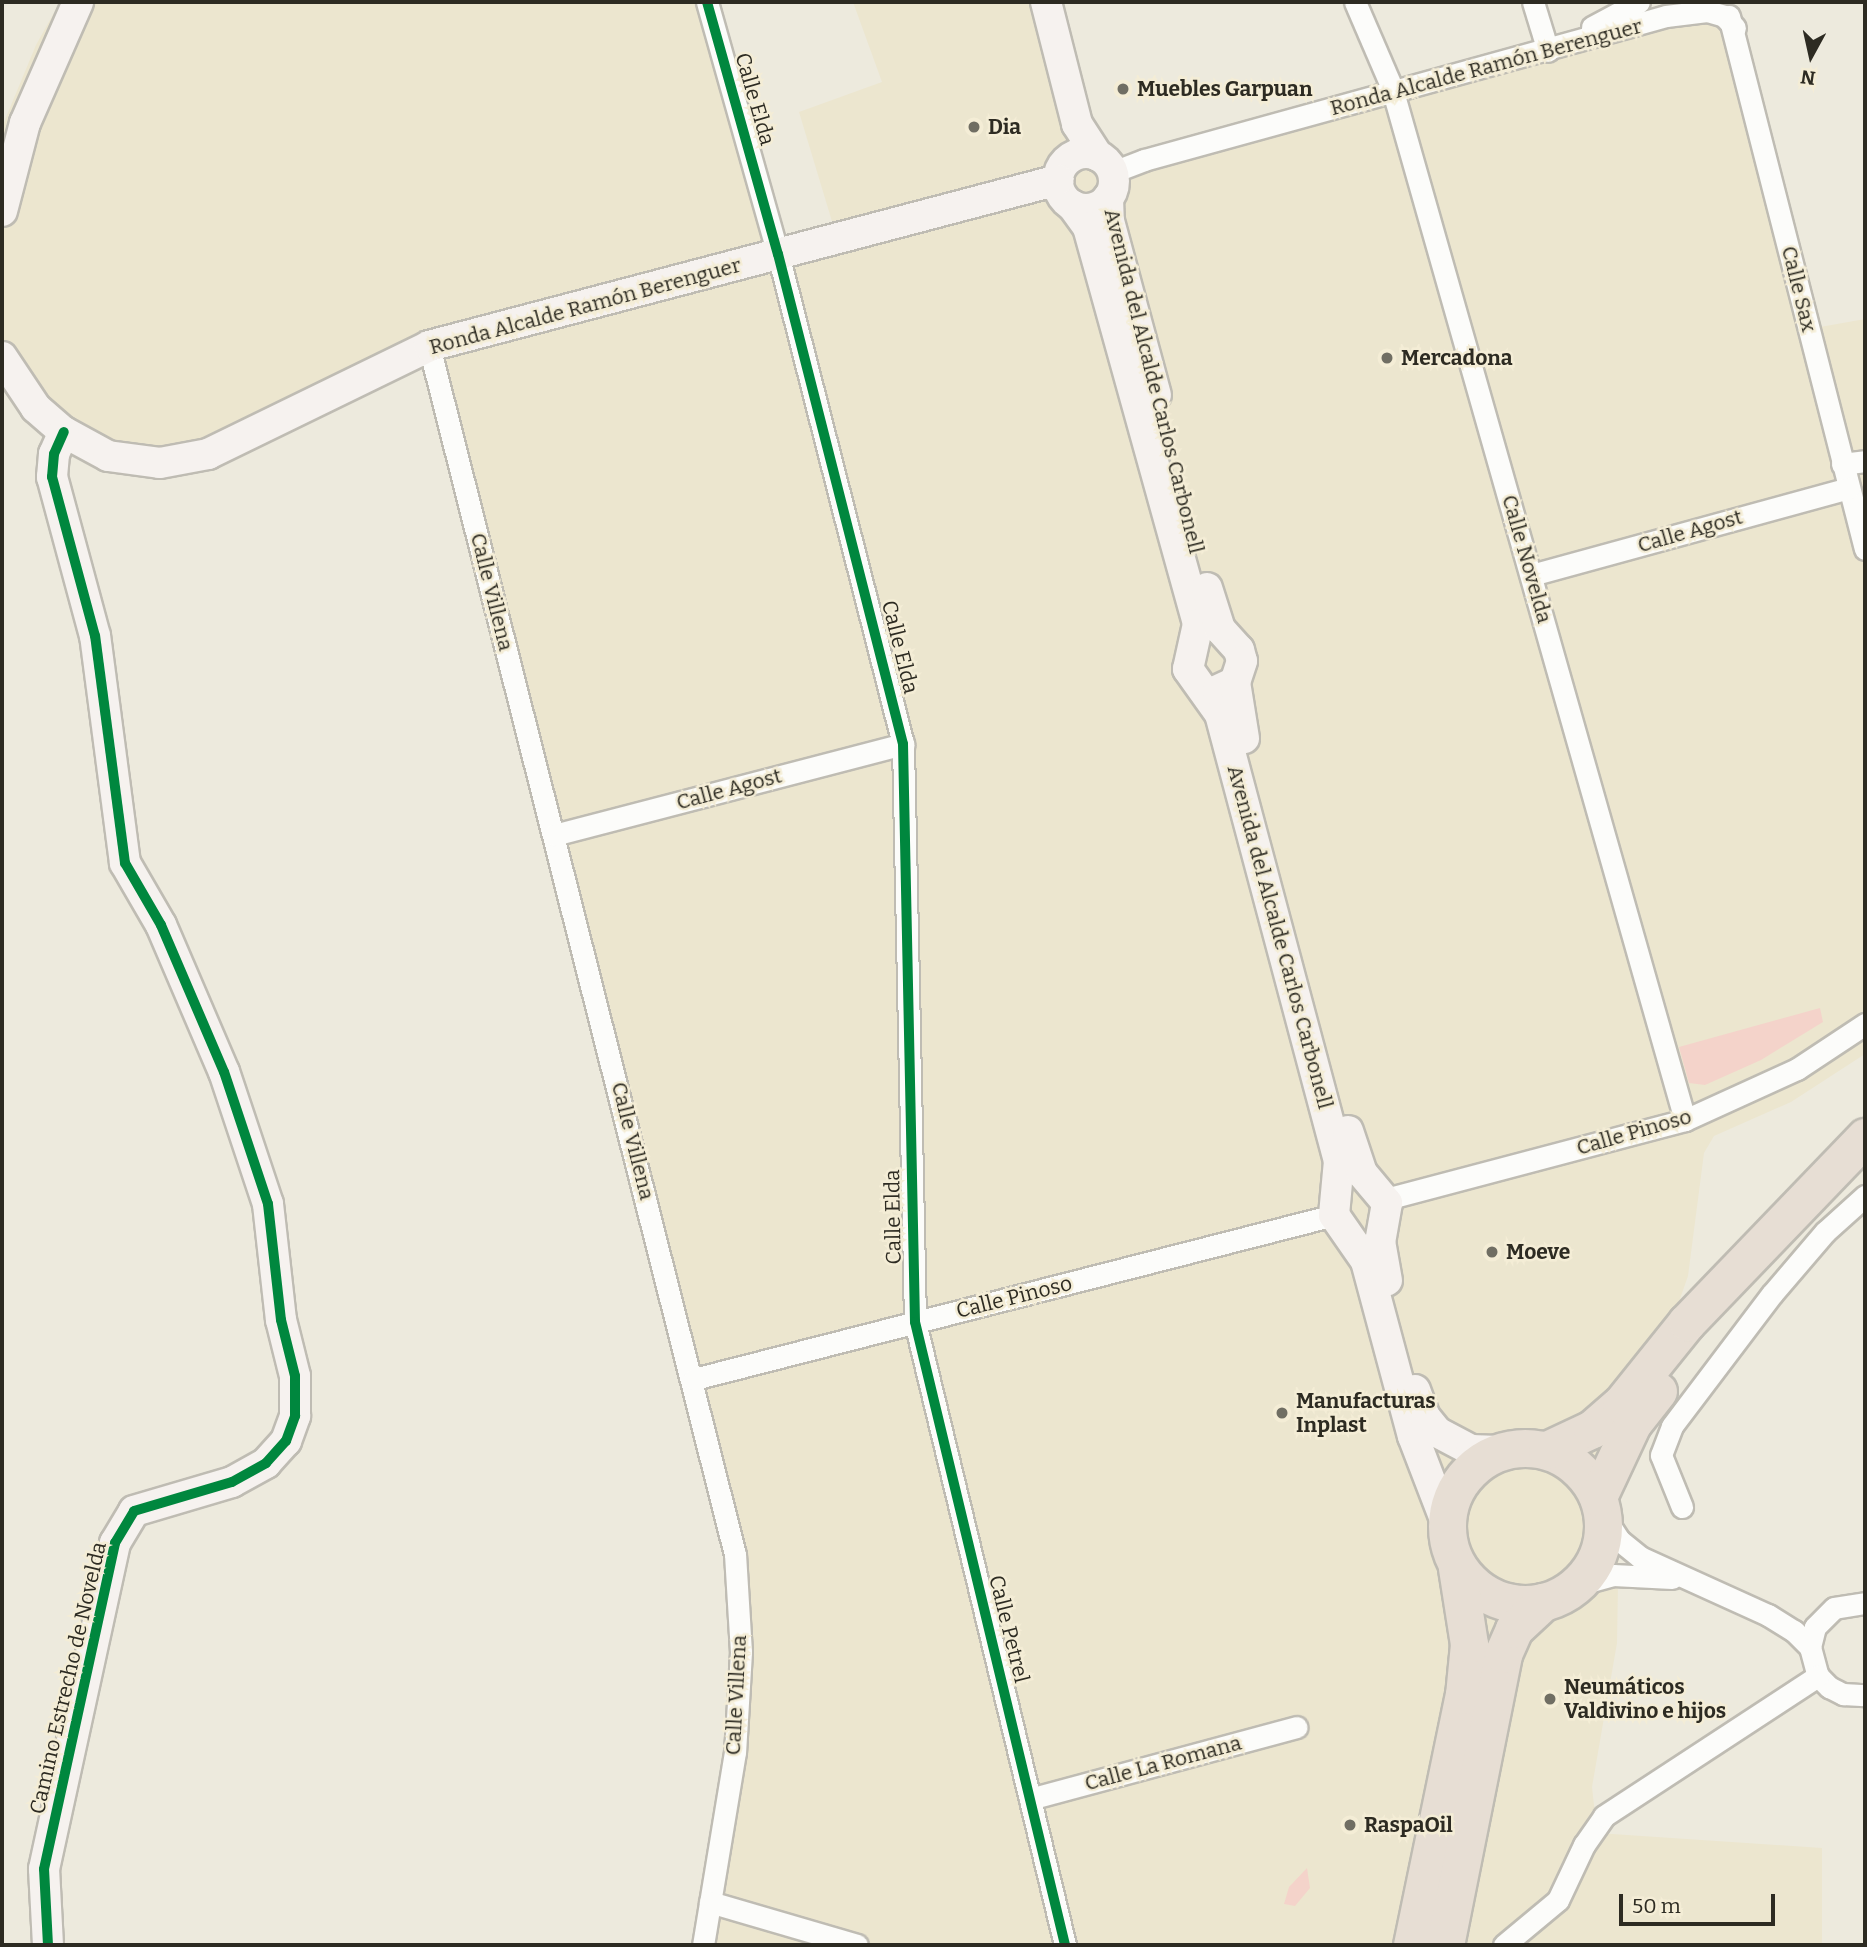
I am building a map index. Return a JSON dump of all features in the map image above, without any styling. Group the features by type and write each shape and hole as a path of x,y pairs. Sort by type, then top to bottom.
{"highway":[{"path":"1547,1450 1592,1429 1621,1404 1687,1322 1739,1271 1865,1137"},
{"path":"1600,1506 1632,1424 1739,1271"},
{"path":"1412,1945 1464,1695 1469,1644 1457,1567 1446,1537 1451,1499 1462,1478 1478,1462 1499,1451 1523,1447 1547,1450 1568,1460 1586,1476 1600,1506 1602,1541 1580,1584 1543,1602 1514,1629 1503,1654 1445,1945"},
{"path":"1457,1567 1494,1597 1520,1603 1543,1602"}],"main road":[{"path":"2,159 38,59 66,2"},
{"path":"2,211 25,122 78,2"},
{"name":"Avenida del Alcalde Carlos Carbonell","path":"1032,2 1064,127 1065,182 1088,227 1198,624 1196,644 1188,669 1220,714 1339,1161 1341,1214 1366,1261 1413,1436 1446,1522"},
{"name":"Avenida del Alcalde Carlos Carbonell","path":"1046,2 1077,124 1105,171 1109,220 1215,618 1241,656 1241,671 1235,682 1237,713 1356,1160 1380,1203"},
{"path":"1080,153 1105,171 1093,208 1065,182 1080,153"},
{"name":"Ronda Alcalde Ramón Berenguer","path":"2,357 36,408 64,432 108,456 160,463 208,454 429,346 1065,182"},
{"name":"Camino Estrecho de Novelda","path":"48,1945 44,1869 115,1543 134,1511 232,1482 266,1463 286,1441 295,1416 295,1376 281,1320 268,1204 224,1072 161,925 125,863 95,636 52,477 54,454 64,432"},
{"path":"1196,644 1212,636 1230,641"},
{"path":"1202,687 1220,690 1235,682"},
{"path":"1380,1203 1368,1235 1341,1214 1355,1182 1380,1203 1381,1256 1425,1417 1457,1446 1499,1451"}],"street":[{"name":"Calle Elda","path":"707,2 778,254 903,744 915,1322"},
{"name":"Calle Novelda","path":"1355,2 1392,88 1685,1120"},
{"path":"1532,2 1546,47"},
{"name":"Ronda Alcalde Ramón Berenguer","path":"1546,47 1603,23 1639,2"},
{"name":"Calle Sax","path":"1720,2 1735,27 1865,549"},
{"name":"Ronda Alcalde Ramón Berenguer","path":"1105,171 1392,88 1688,12 1724,16 1735,27"},
{"name":"Calle Villena","path":"429,346 730,1528 740,1608 735,1752 703,1945"},
{"path":"1842,464 1865,461"},
{"name":"Calle Agost","path":"1531,575 1848,488"},
{"name":"Calle Agost","path":"554,835 903,744"},
{"name":"Calle Pinoso","path":"1380,1203 1685,1120 1797,1069 1865,1024"},
{"path":"1682,1507 1661,1455 1672,1426 1772,1294 1825,1232 1865,1196"},
{"name":"Calle Pinoso","path":"694,1379 1341,1214"},
{"name":"Calle Petrel","path":"915,1322 1065,1945"},
{"path":"1600,1506 1619,1539 1640,1557 1684,1580 1768,1615 1810,1647"},
{"path":"1580,1584 1613,1575 1684,1580"},
{"path":"1865,1603 1834,1608 1821,1618 1810,1647 1818,1676 1843,1694 1865,1695"},
{"path":"1768,1615 1821,1618"},
{"path":"1504,1945 1558,1900 1604,1815 1818,1676"},
{"name":"Calle La Romana","path":"1030,1799 1296,1727"},
{"path":"710,1902 857,1945"}],"shaded area":[{"path":"60,2 707,2 778,254 837,238 799,112 882,82 853,2 1039,2 1083,171 1629,22 1724,13 1809,329 1865,319 1865,1054 1791,1102 1714,1136 1704,1153 1688,1276 1615,1485 1619,1526 1617,1643 1592,1787 1597,1833 1822,1848 1822,1945 703,1945 735,1752 739,1608 429,347 208,454 108,456 2,357 2,127 36,45"},
{"path":"1820,1008 1823,1022 1761,1060 1705,1085 1689,1083 1679,1047"},
{"path":"1307,1868 1310,1888 1295,1906 1284,1904 1289,1887"}],"cycle path":[{"path":"707,2 778,254 903,744 915,1322 1065,1945"},
{"path":"48,1945 44,1869 115,1543 134,1511 232,1482 266,1463 286,1441 295,1416 295,1376 281,1320 268,1204 224,1072 161,925 125,863 95,636 52,477 54,454 64,432"}],"place":[{"name":"Muebles Garpuan","path":"1123,89"},
{"name":"Dia","path":"974,127"},
{"name":"Mercadona","path":"1387,358"},
{"name":"Moeve","path":"1492,1252"},
{"name":"Manufacturas Inplast","path":"1282,1413"},
{"name":"Neumáticos Valdivino e hijos","path":"1550,1699"},
{"name":"RaspaOil","path":"1350,1825"}]}
